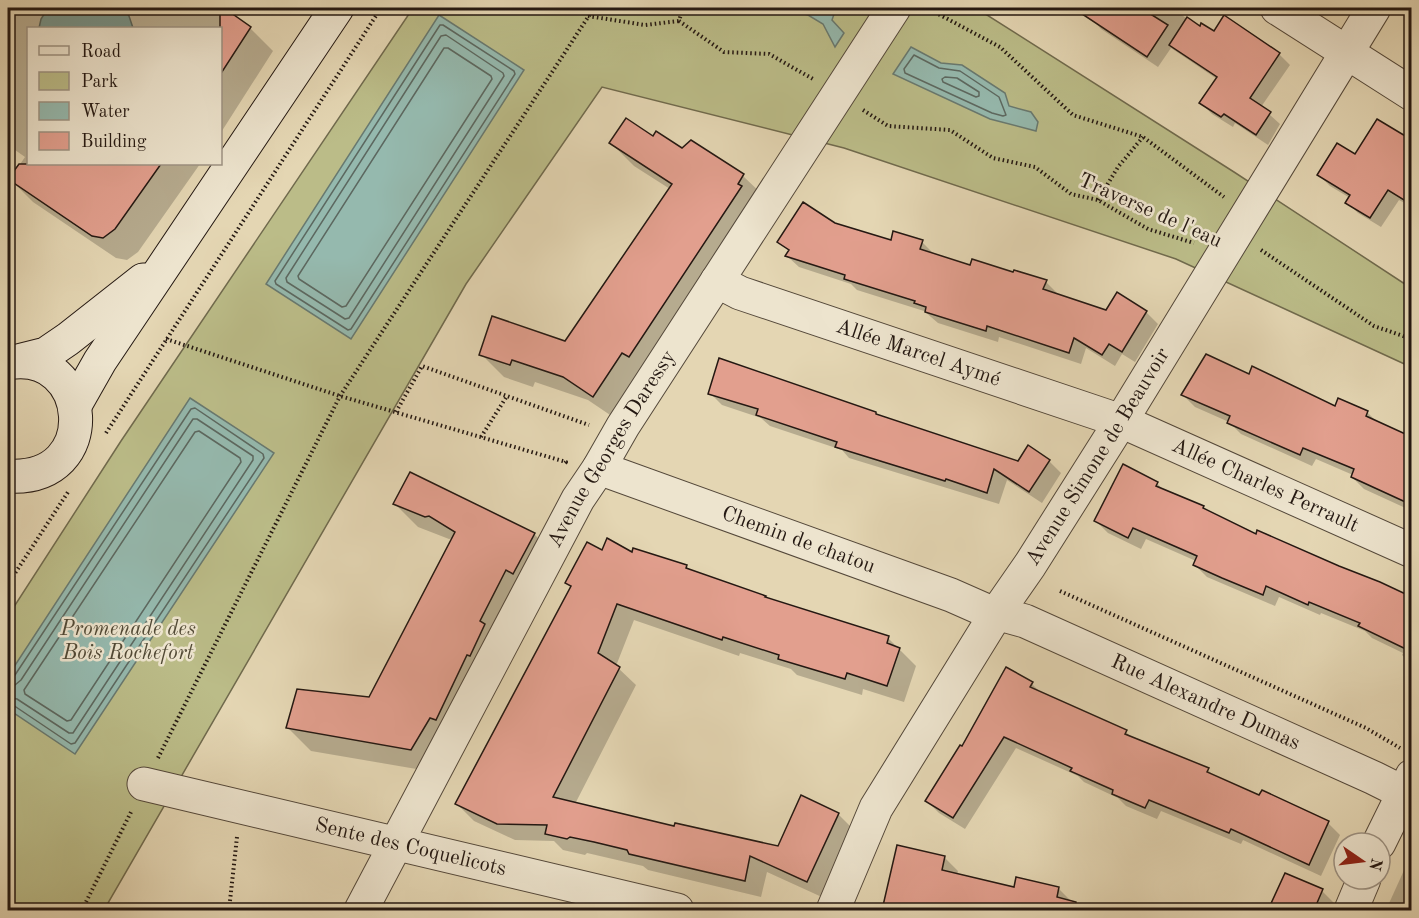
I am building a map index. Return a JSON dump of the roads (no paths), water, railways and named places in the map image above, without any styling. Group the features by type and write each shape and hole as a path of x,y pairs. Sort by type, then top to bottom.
{"street":[{"path":"75,405 100,361 337,8"},
{"name":"Avenue Georges Daressy","path":"361,910 578,499 894,8"},
{"path":"1277,8 1412,94"},
{"name":"Avenue Simone de Beauvoir","path":"833,910 876,808 996,614 1120,422 1374,8"},
{"path":"13,362 46,354 170,258"},
{"name":"Allée Marcel Aymé","path":"717,281 740,293 1120,422"},
{"path":"13,362 37,364 54,373 67,387 75,405 76,425 71,444 59,461 43,472 13,483"},
{"name":"Allée Charles Perrault","path":"1120,422 1412,551"},
{"name":"Chemin de chatou","path":"599,468 951,595 996,614"},
{"name":"Rue Alexandre Dumas","path":"996,614 1036,626 1364,773 1407,779"},
{"path":"1384,831 1407,779"},
{"name":"Sente des Coquelicots","path":"144,784 677,910"},
{"path":"1351,910 1359,891"}],"water":[{"path":"48,8 124,8 133,27 39,27"},
{"path":"780,8 836,8 832,20 844,33 835,47 823,24 808,15"},
{"path":"439,15 524,70 351,339 266,284"},
{"path":"911,47 941,63 962,65 1005,93 1009,106 1031,112 1038,122 1036,131 990,119 893,74"},
{"path":"190,398 274,453 75,754 8,709 8,676"}],"park label":[{"name":"Promenade des Bois Rochefort","path":"128,641"}]}
